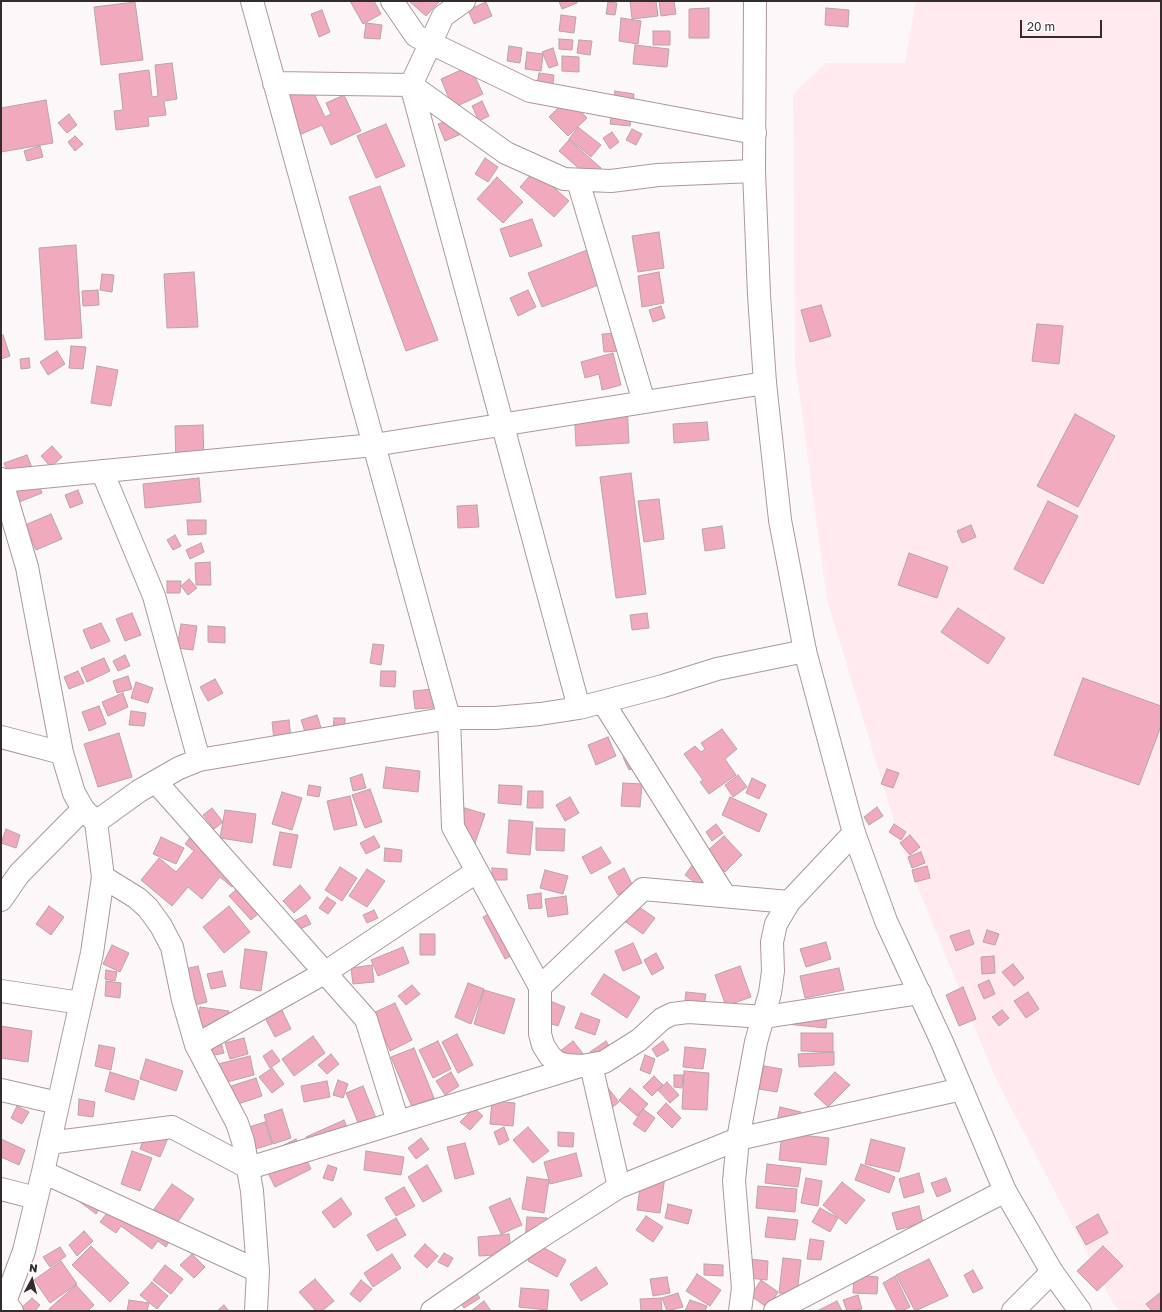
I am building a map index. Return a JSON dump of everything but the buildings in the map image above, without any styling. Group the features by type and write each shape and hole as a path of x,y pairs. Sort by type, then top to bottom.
{"main road":[{"path":"252,1 449,718 453,827 476,872 540,987 540,1034 543,1045 550,1056 558,1063 587,1065"},
{"path":"392,1 416,36 530,91 754,133"},
{"path":"464,1 443,16 411,85 579,708"},
{"path":"755,1 754,171 758,295 765,383 780,520 805,651 854,833 886,921 920,993 1005,1191 1052,1272 1080,1311"},
{"path":"274,83 411,85 506,153 564,179 578,181 612,181 658,175 754,171"},
{"path":"578,181 644,402"},
{"path":"6,1305 24,1251 81,1003 92,953 103,877 90,816 74,793 62,753 27,568 1,480 374,445 765,383"},
{"path":"102,471 154,596 199,760"},
{"path":"1,900 19,874 90,816 156,782 179,768 199,760 449,718 495,718 579,708 717,669 805,651"},
{"path":"603,702 725,896"},
{"path":"1,737 62,753"},
{"path":"156,782 326,972 366,1019 398,1122"},
{"path":"740,1311 743,1288 734,1181 738,1139 756,1042 765,1017 773,971 772,942 776,924 789,902 854,833"},
{"path":"196,1045 326,972 476,872"},
{"path":"103,877 137,898 148,908 161,926 172,947 183,1000 196,1045 237,1123 249,1168 258,1271 256,1311"},
{"path":"540,987 643,889 789,902"},
{"path":"1,991 81,1003"},
{"path":"49,1142 172,1127 249,1168 587,1065 604,1062 618,1055 639,1040 662,1019 672,1014 688,1012 765,1017 920,993"},
{"path":"587,1065 619,1187"},
{"path":"436,1310 528,1245 619,1187 738,1139 962,1089"},
{"path":"1,1090 58,1103"},
{"path":"42,1172 258,1271"},
{"path":"1,1189 36,1198"},
{"path":"775,1311 1005,1191"},
{"path":"1013,1311 1052,1272"}],"shaded area":[{"path":"916,1 1161,1 1161,1311 1119,1311 1113,1303 994,1075 902,848 827,599 795,362 793,94 826,63 905,63"}]}
